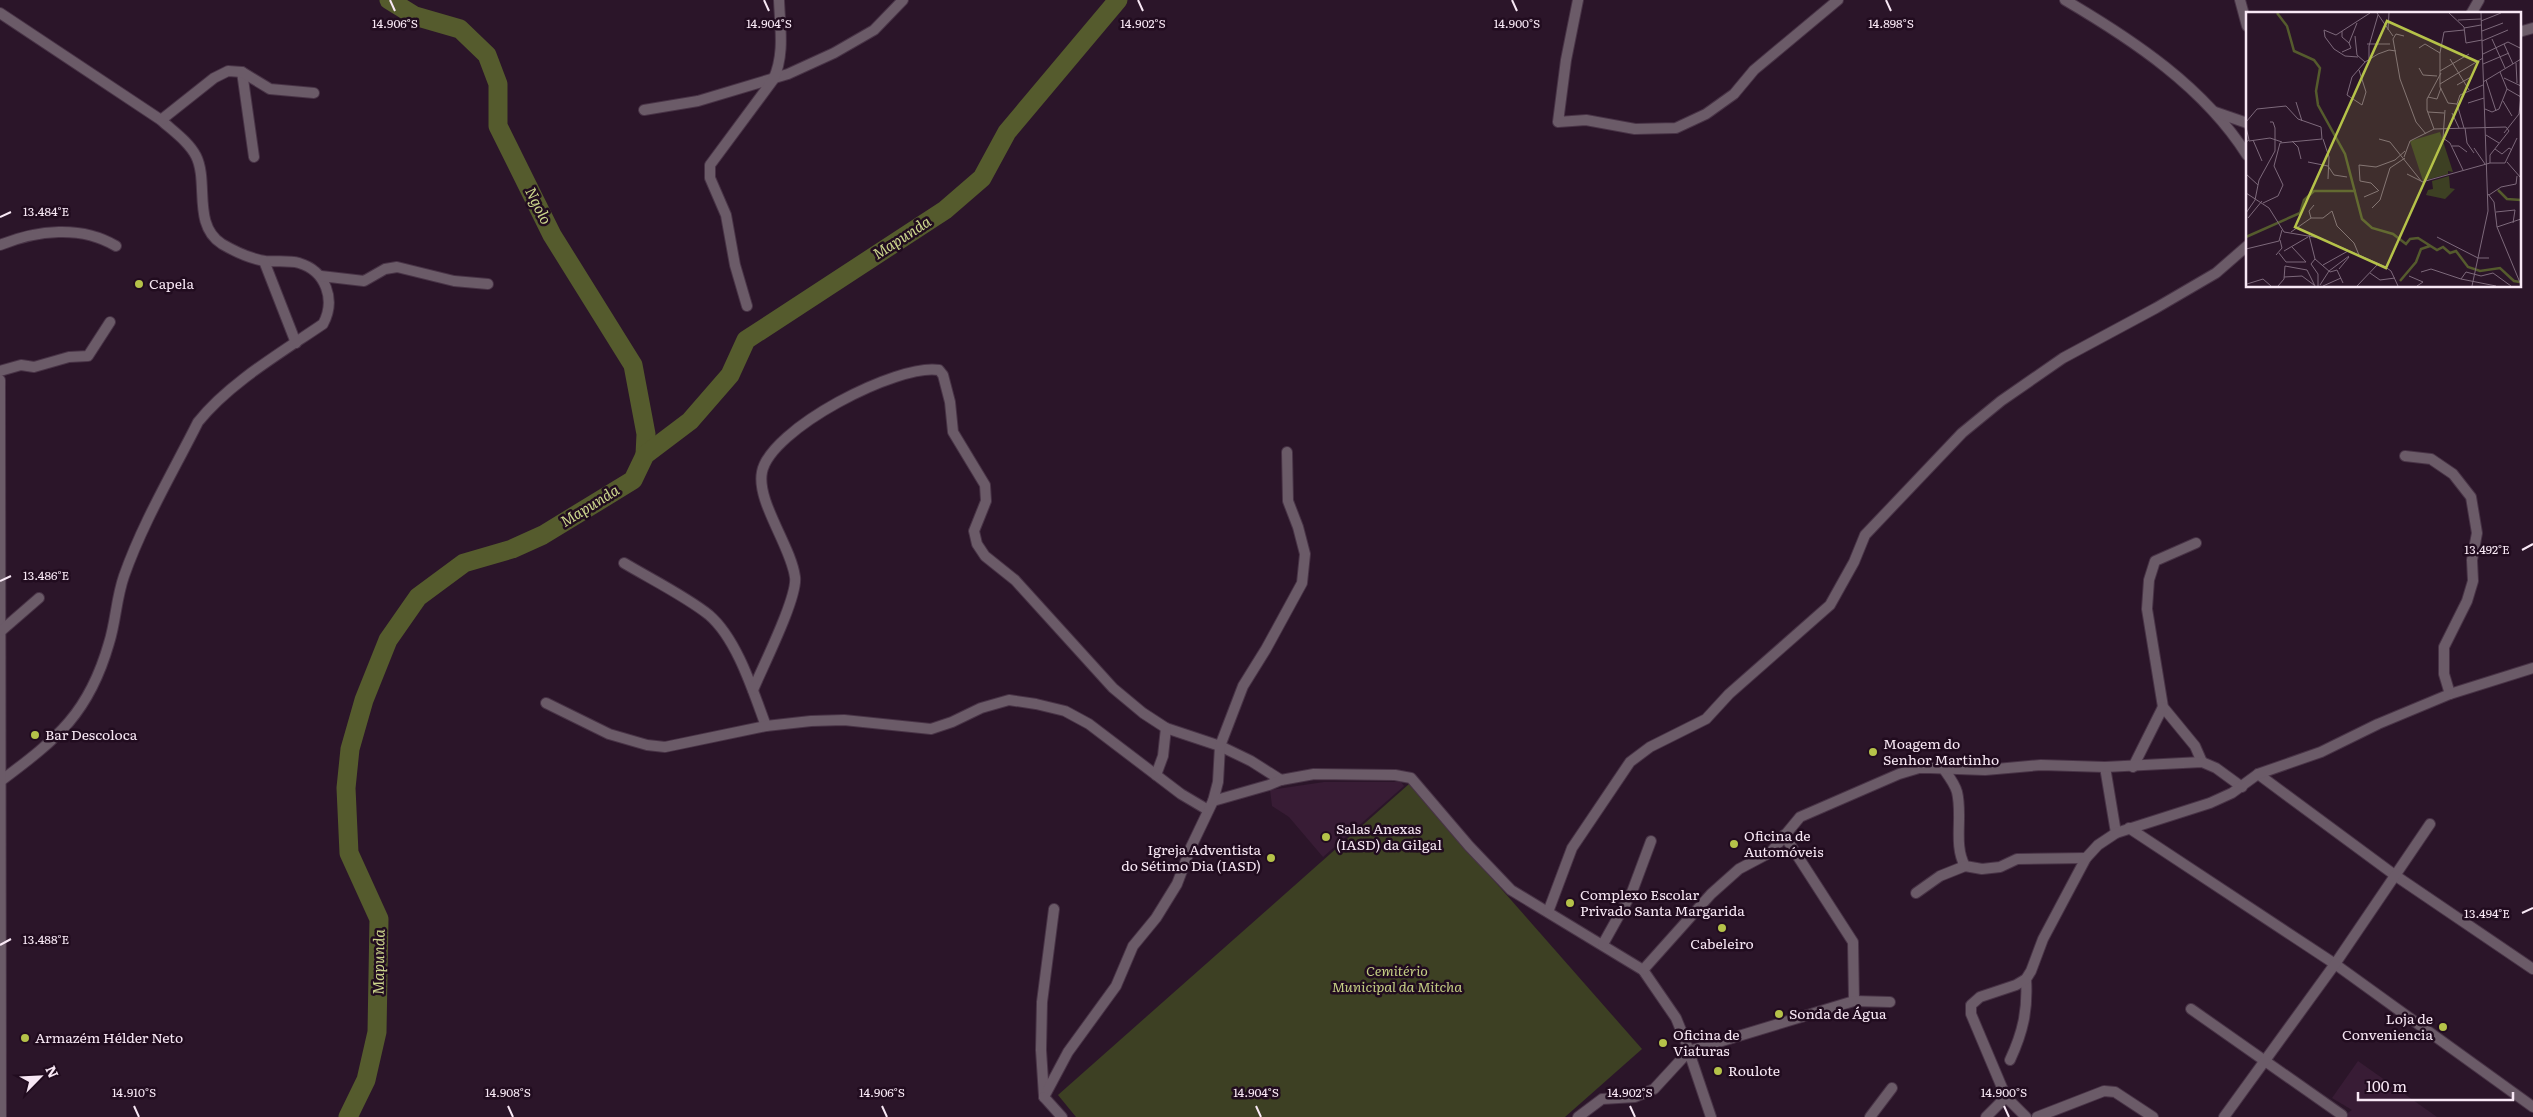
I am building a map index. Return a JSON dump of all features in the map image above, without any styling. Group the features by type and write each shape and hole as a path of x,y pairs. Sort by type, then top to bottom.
{"street":[{"path":"747,306 735,265 726,215 710,178 710,165 773,80 779,67 781,54 778,0"},
{"path":"644,110 698,101 773,80 834,53 874,30 903,0"},
{"path":"1578,0 1569,45 1558,122 1586,120 1635,129 1676,128 1706,114 1734,94 1754,70 1838,0"},
{"path":"2065,0 2100,21 2187,86 2216,112 2246,154"},
{"path":"2240,0 2246,22"},
{"path":"2472,12 2479,0"},
{"path":"0,13 161,120 184,141 195,154 201,169 201,198 210,231 221,243 264,261 298,263 310,267 321,276 328,295 327,316 323,324 210,407 198,422 144,529 124,576 115,606 110,640 100,675 72,722 50,743 2,780"},
{"path":"2520,32 2533,28"},
{"path":"161,120 214,78 228,71 242,72 270,89 314,93"},
{"path":"242,72 254,157"},
{"path":"2216,112 2246,122"},
{"path":"0,245 29,236 67,232 101,237 116,246"},
{"path":"1548,912 1572,848 1630,762 1658,743 1706,719 1730,694 1830,605 1854,562 1864,535 1962,433 2001,401 2063,358 2216,273 2246,247"},
{"path":"264,261 296,343"},
{"path":"321,276 364,281 385,269 396,267 454,281 488,284"},
{"path":"0,371 21,365 34,367 69,357 88,356 110,322"},
{"path":"753,690 793,595 796,578 763,492 762,473 767,458 784,438 844,399 868,387 912,371 938,370 943,376 950,402 953,432 985,485 986,501 974,531 976,544 985,556 1021,587 1113,688 1166,728 1220,746 1251,760 1280,780"},
{"path":"0,380 2,1117"},
{"path":"1044,1097 1068,1052 1116,986 1133,946 1156,918 1177,884 1190,847 1213,801 1218,782 1220,746 1243,686 1266,649 1302,583 1305,554 1298,527 1288,501 1287,452"},
{"path":"2404,456 2431,459 2453,474 2471,497 2477,533 2472,560 2473,581 2467,601 2444,647 2444,674 2450,694"},
{"path":"2196,543 2156,561 2149,580 2147,610 2163,707 2195,746 2202,762"},
{"path":"624,563 708,615 723,630 753,690 766,726"},
{"path":"1,631 39,598"},
{"path":"2010,1060 2022,1034 2025,1020 2028,1002 2026,979 2043,939 2086,858 2098,845 2116,833 2129,828 2210,803 2242,787 2258,774 2321,752 2378,724 2450,694 2533,668"},
{"path":"546,703 610,734 647,745 665,747 766,726 844,720 930,729 952,722 981,708 1009,700 1064,711 1089,724 1181,794 1208,810"},
{"path":"2133,766 2163,707"},
{"path":"1156,775 1163,756 1166,728"},
{"path":"1643,970 1711,894 1739,869 1771,852 1800,818 1848,795 1919,768 1985,770 2041,765 2105,767 2202,762 2216,768 2242,787"},
{"path":"2105,767 2116,833"},
{"path":"1944,768 1957,791 1961,822 1958,854 1965,866"},
{"path":"1213,801 1261,788 1280,780 1314,774 1395,775 1411,778 1469,846 1511,890 1603,944 1643,970 1676,1018 1711,1117"},
{"path":"2258,774 2396,876 2533,969"},
{"path":"2224,1117 2335,964 2430,824"},
{"path":"2129,828 2335,964 2533,1107"},
{"path":"1784,836 1853,942 1854,1000"},
{"path":"1603,944 1632,892 1651,841"},
{"path":"1916,892 1940,876 1965,866 1982,869 2000,867 2017,859 2086,858"},
{"path":"1054,908 1042,1002 1041,1050 1044,1097 1062,1117"},
{"path":"2026,979 2016,985 1980,997 1971,1005 1971,1014 2006,1097 2026,1117"},
{"path":"1578,1117 1602,1099 1636,1097 1648,1092 1689,1052 1854,1000 1890,1002"},
{"path":"2191,1009 2342,1115"},
{"path":"1870,1117 1892,1088"},
{"path":"2037,1117 2104,1091 2115,1092 2153,1117"},
{"path":"1986,1117 2006,1097"}],"shaded area":[{"name":"Salas Anexas (IASD) da Gilgal","path":"1324,782 1401,782 1404,786 1323,857 1289,817 1272,806 1270,790"},
{"path":"2358,1061 2437,1117 2342,1117 2352,1110 2332,1098"}],"green space":[{"name":"Cemitério Municipal da Mitcha","path":"1409,784 1642,1049 1565,1117 1076,1117 1058,1095"}],"waterway":[{"name":"Ngolo","path":"389,0 415,16 460,29 487,55 498,84 498,126 552,235 633,365 646,434 645,455"},
{"name":"Mapunda","path":"348,1117 366,1080 377,1032 379,919 349,853 346,788 350,749 364,700 388,640 418,597 464,563 512,549 543,535 633,480 645,455 690,421 730,375 746,340 945,210 982,178 1007,132 1118,0"}],"place":[{"name":"Capela","path":"139,284"},
{"name":"Bar Descoloca","path":"35,735"},
{"name":"Moagem do Senhor Martinho","path":"1873,752"},
{"name":"Salas Anexas (IASD) da Gilgal","path":"1326,837"},
{"name":"Oficina de Automóveis","path":"1734,844"},
{"name":"Igreja Adventista do Sétimo Dia (IASD)","path":"1271,858"},
{"name":"Complexo Escolar Privado Santa Margarida","path":"1570,903"},
{"name":"Cabeleiro","path":"1722,928"},
{"name":"Sonda de Água","path":"1779,1014"},
{"name":"Loja de Conveniencia","path":"2443,1027"},
{"name":"Armazém Hélder Neto","path":"25,1038"},
{"name":"Oficina de Viaturas","path":"1663,1043"},
{"name":"Roulote","path":"1718,1071"}]}
